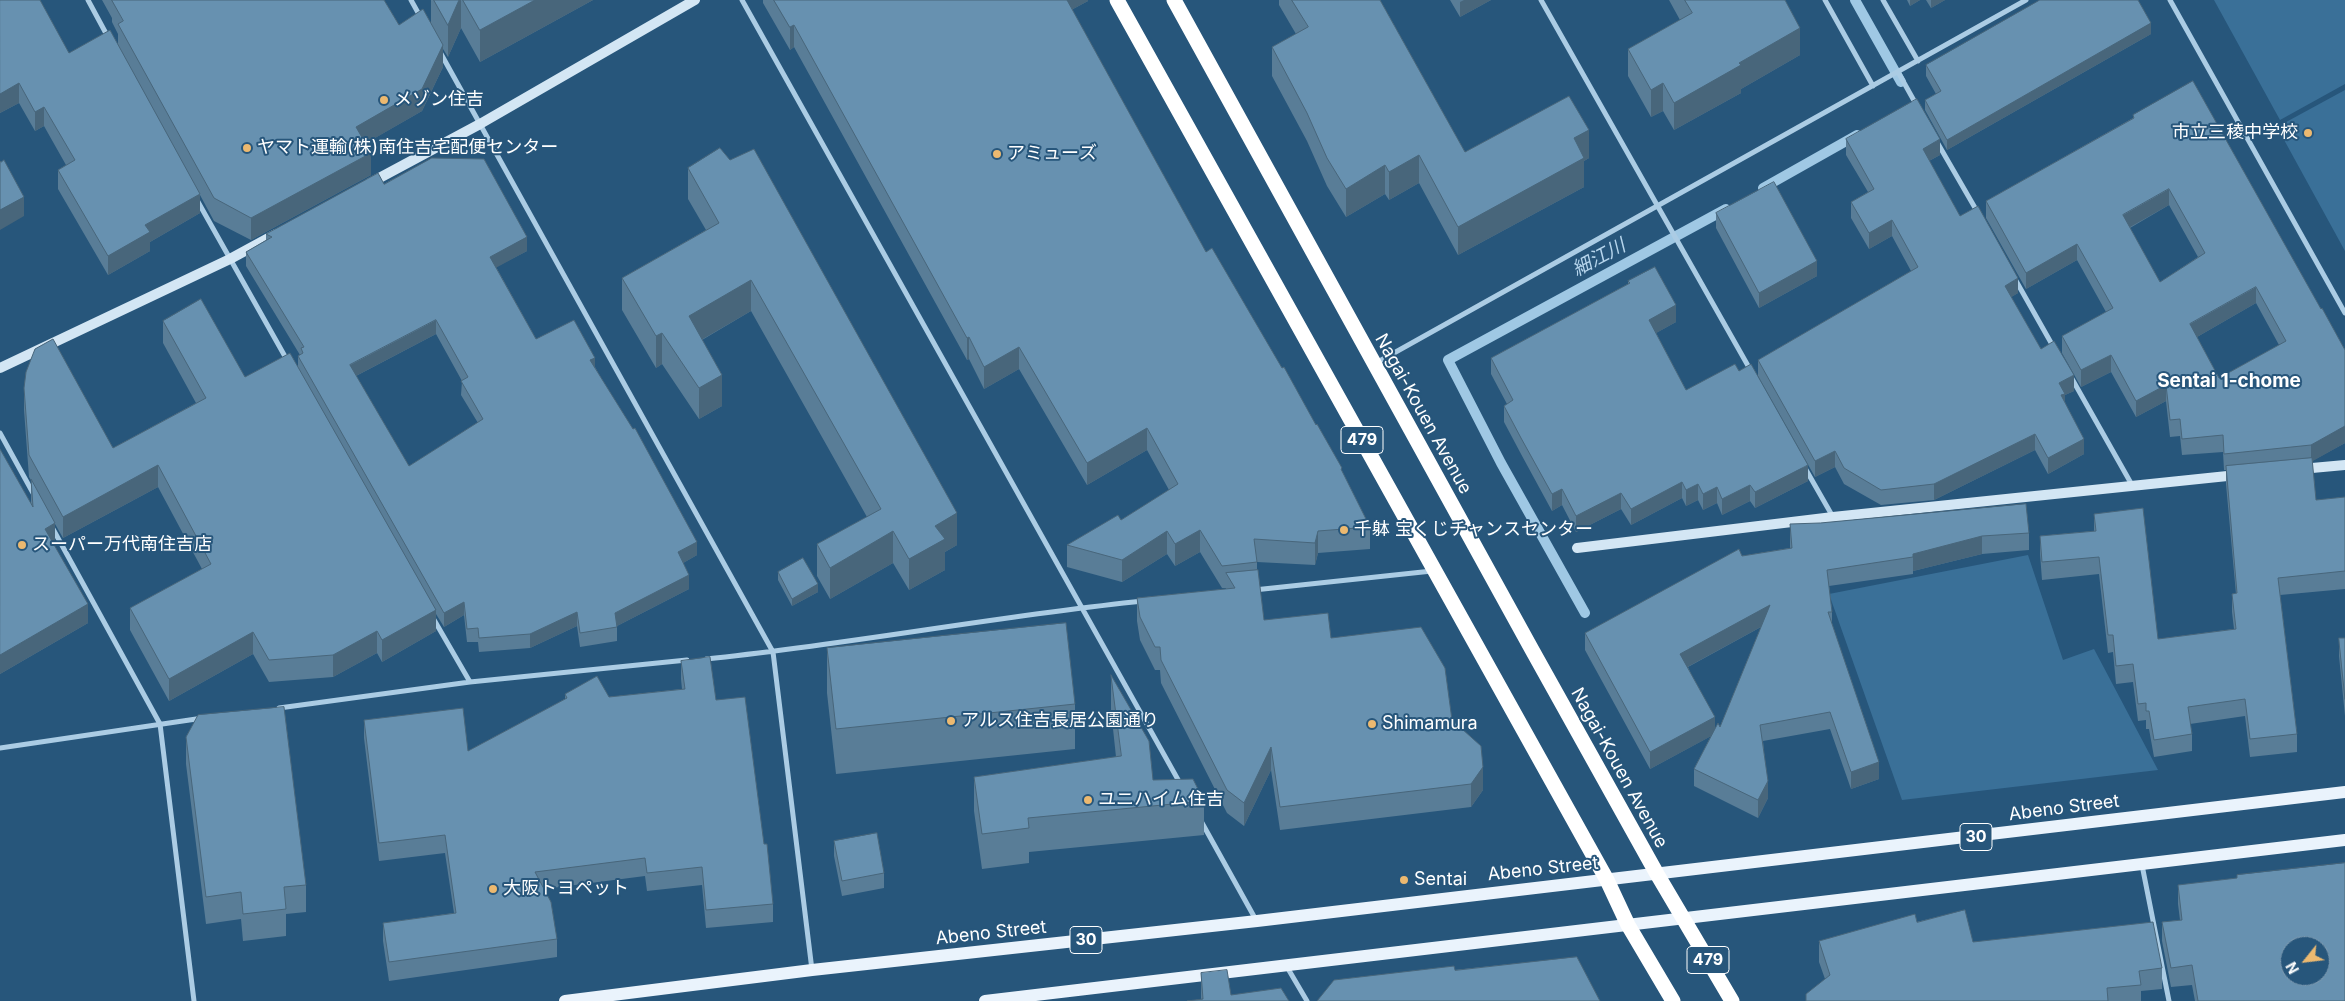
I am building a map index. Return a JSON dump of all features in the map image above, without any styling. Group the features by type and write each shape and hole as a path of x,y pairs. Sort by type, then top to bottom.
{"highway":[{"name":"479","path":"1117,0 1607,880 1628,925 1673,1001"},
{"name":"Nagai-Kouen Avenue","path":"1174,0 1657,874 1732,1001"}],"main road":[{"name":"Abeno Street","path":"565,1001 812,970 1257,921 2345,792"},
{"path":"985,1001 2345,840"}],"street":[{"path":"88,0 112,43"},
{"path":"411,0 425,25"},
{"path":"359,189 480,124 695,0"},
{"path":"742,0 1185,790"},
{"path":"1541,0 1755,379"},
{"path":"1825,0 1873,86"},
{"path":"1883,0 1918,61"},
{"path":"1374,364 2026,0"},
{"path":"2170,0 2345,313"},
{"path":"439,50 773,652 812,970"},
{"path":"1898,72 1922,115"},
{"path":"1932,132 1981,218"},
{"path":"192,190 289,363"},
{"path":"0,368 230,259 282,231"},
{"path":"2010,270 2059,356"},
{"path":"2069,374 2132,485"},
{"path":"0,433 38,501"},
{"path":"2287,470 2345,465"},
{"path":"1804,466 1833,517"},
{"path":"1577,548 1833,517 2248,474"},
{"path":"52,527 160,724 194,1001"},
{"path":"1248,590 1435,571"},
{"path":"276,708 470,682 773,652 1084,607 1151,600"},
{"path":"431,613 470,682"},
{"path":"0,748 208,717"},
{"path":"1199,817 1257,921"},
{"path":"2142,865 2169,1001"},
{"path":"1287,966 1306,1001"}],"shaded area":[{"path":"2214,0 2345,0 2345,84 2280,120"},
{"path":"2345,90 2345,251 2277,127"},
{"path":"2028,555 2063,660 2094,649 2158,770 1902,800 1829,594"}],"building":[{"path":"0,0 40,0 69,53 110,30 200,194 145,225 150,232 108,256 58,170 75,160 44,107 35,112 19,83 0,94"},
{"path":"112,0 384,0 399,25 423,9 443,45 422,89 356,127 371,153 251,218 214,198 118,24 123,21"},
{"path":"434,0 459,0 448,25"},
{"path":"463,0 535,0 480,30"},
{"path":"774,0 1067,0 1206,252 1212,248 1317,424 1342,468 1370,527 1318,531 1315,543 1254,539 1257,562 1222,566 1200,530 1175,544 1167,531 1122,560 1067,545 1118,515 1121,520 1178,484 1147,428 1087,463 1019,347 984,367 794,25 790,27"},
{"path":"1292,0 1380,0 1465,152 1569,96 1589,130 1574,138 1584,158 1458,227 1419,155 1389,172 1385,165 1346,189 1327,158 1307,113 1272,47 1308,27"},
{"path":"1685,0 1785,0 1800,28 1739,63 1741,65 1674,103 1663,83 1651,90 1628,49 1692,13"},
{"path":"2040,0 2138,0 2151,23 1947,140 1925,100 1941,91 1926,65"},
{"path":"2193,81 2345,350 2345,426 2311,445 2224,454 2223,435 2182,439 2180,419 2170,420 2166,385 2136,401 2111,355 2081,370 2062,336 2113,308 2077,244 2026,273 1986,201 2134,118 2133,115","holes":["2169,189 2205,253 2160,282 2123,215","2256,287 2286,341 2219,378 2190,324"]},
{"path":"1917,99 1940,139 1923,149 1960,216 1978,206 2018,278 2005,286 2041,349 2054,341 2074,375 2059,383 2065,394 2061,395 2084,439 2048,458 2035,434 1934,484 1881,490 1844,468 1835,451 1815,461 1758,360 1918,267 1892,220 1869,233 1851,202 1874,189 1846,139"},
{"path":"720,148 730,160 754,149 957,513 935,526 945,539 909,559 893,531 830,568 817,544 881,509 751,280 689,316 722,375 699,388 662,333 656,336 622,278 719,223 688,168"},
{"path":"432,158 484,159 527,237 490,257 536,339 574,320 595,358 590,360 633,429 635,428 697,542 678,552 689,575 615,613 617,627 580,633 577,612 530,634 479,638 478,628 467,629 464,602 444,613 298,356 303,353 301,348 304,347 246,252 272,237 266,234 378,173 384,184","holes":["436,320 468,377 461,381 483,419 409,466 350,365"]},
{"path":"4,160 24,197 0,210 0,161"},
{"path":"1774,182 1817,261 1759,293 1716,213"},
{"path":"1655,267 1676,305 1649,320 1686,390 1735,364 1739,371 1751,364 1808,465 1755,492 1750,485 1722,499 1717,487 1703,494 1698,484 1686,490 1682,482 1631,509 1621,493 1576,516 1562,489 1552,494 1521,438 1504,406 1513,400 1491,358 1630,283 1628,281"},
{"path":"201,299 245,377 290,353 436,610 382,640 377,631 333,655 269,660 253,632 169,679 130,608 211,564 158,465 63,517 29,455 24,388 26,372 35,349 53,339 113,448 206,398 163,321"},
{"name":"スーパー万代南住吉店","path":"0,449 33,507 31,479 55,523 45,529 88,604 0,655"},
{"path":"2312,458 2316,500 2345,497 2345,571 2278,578 2297,734 2250,739 2245,699 2188,707 2192,734 2154,740 2149,711 2146,711 2146,703 2138,704 2133,664 2116,666 2113,635 2108,635 2099,557 2042,562 2040,536 2096,531 2094,514 2143,508 2158,639 2236,629 2232,594 2237,593 2226,466"},
{"path":"2026,504 2029,533 1982,536 1913,554 1913,557 1827,570 1832,612 1828,612 1879,762 1851,772 1830,712 1760,725 1768,781 1758,800 1694,769 1718,723 1720,727 1770,605 1680,654 1715,717 1650,752 1585,633 1739,549 1742,556 1792,548 1790,524 1820,523"},
{"path":"803,558 818,584 792,599 778,572"},
{"path":"1258,570 1264,620 1328,613 1331,638 1421,627 1445,668 1452,720 1481,746 1483,767 1471,784 1280,807 1271,747 1244,803 1227,790 1161,660 1160,647 1155,647 1140,617 1137,598 1235,588 1226,573"},
{"path":"1066,623 1075,704 836,729 827,648"},
{"path":"2339,638 2345,638 2345,699"},
{"path":"710,657 716,700 745,697 764,844 767,844 773,904 706,910 702,867 647,873 645,858 535,872 551,902 557,939 389,962 383,923 456,913 445,835 379,843 364,720 463,708 468,751 567,698 565,694 597,676 609,697 685,689 681,661"},
{"path":"1111,675 1149,741 1153,780 1193,779 1204,801 1028,818 1029,828 982,834 974,777 1121,756"},
{"path":"284,707 306,885 284,887 286,909 243,914 241,892 206,897 186,737 198,715"},
{"path":"877,833 884,873 842,881 834,841"},
{"path":"2345,863 2345,1001 2198,1001 2192,965 2171,968 2162,922 2182,920 2178,885 2237,878 2237,875"},
{"path":"1965,910 1973,942 2153,922 2162,968 2139,971 2141,985 2107,988 2108,1001 1806,1001 1806,994 1830,975 1819,941 1915,914 1917,922"},
{"path":"1577,957 1600,1001 1317,1001 1334,980 1454,966 1455,970"},
{"path":"1227,970 1231,995 1281,988 1289,1001 1187,1001 1203,999 1201,973"}],"waterway":[{"name":"細江川","path":"1855,0 1901,82"},
{"name":"細江川","path":"1763,188 1857,135"},
{"name":"細江川","path":"1585,613 1501,463 1448,360 1726,209"}],"place":[{"name":"メゾン住吉","path":"384,100"},
{"name":"市立三稜中学校","path":"2308,133"},
{"name":"ヤマト運輸(株)南住吉宅配便センター","path":"247,148"},
{"name":"アミューズ","path":"997,154"},
{"name":"千躰 宝くじチャンスセンター","path":"1344,530"},
{"name":"スーパー万代南住吉店","path":"22,545"},
{"name":"アルス住吉長居公園通り","path":"951,721"},
{"name":"Shimamura","path":"1372,724"},
{"name":"ユニハイム住吉","path":"1088,800"},
{"name":"Sentai","path":"1404,880"},
{"name":"大阪トヨペット","path":"493,889"}],"district":[{"name":"Sentai 1-chome","path":"2229,381"}]}
